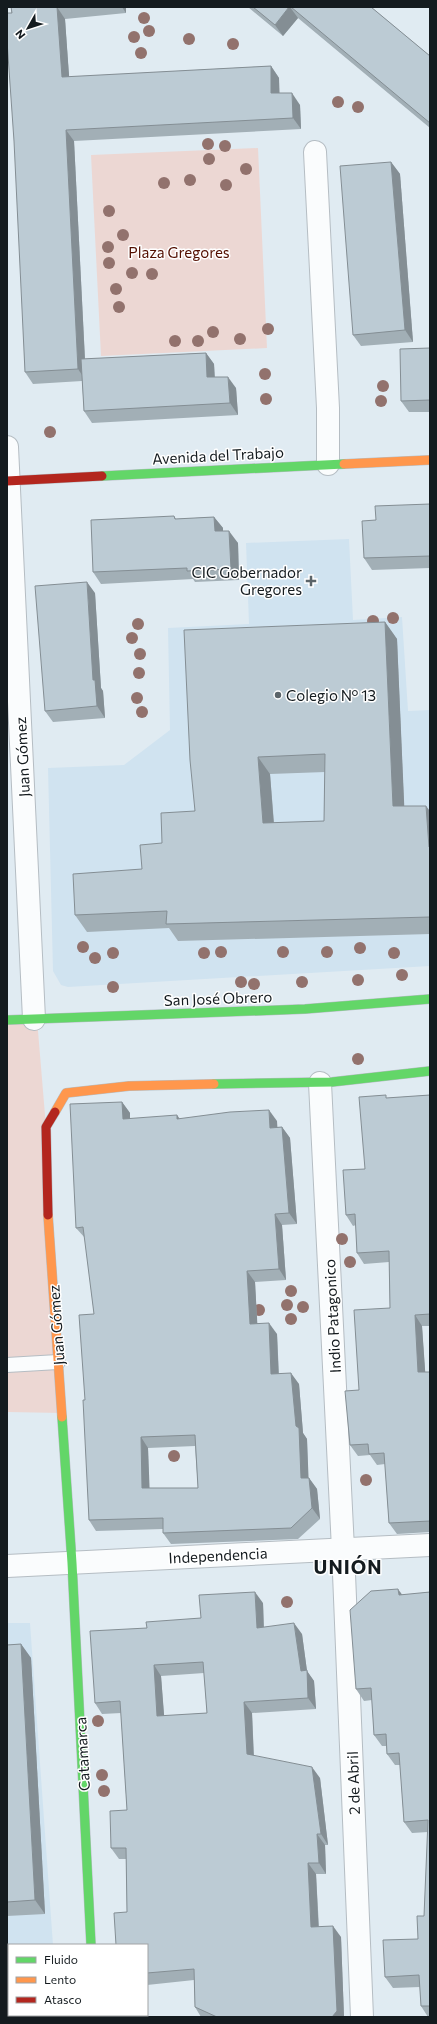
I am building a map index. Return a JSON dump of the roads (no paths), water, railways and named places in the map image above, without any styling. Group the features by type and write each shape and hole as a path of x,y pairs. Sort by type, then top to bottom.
{"street":[{"path":"315,152 328,408 328,464"},
{"name":"Juan Gómez","path":"7,447 34,1018"},
{"name":"Avenida del Trabajo","path":"8,481 430,460"},
{"name":"San José Obrero","path":"7,1020 305,1009 430,999"},
{"path":"320,1083 430,1071"},
{"name":"Juan Gómez","path":"72,1563 47,1201 46,1127 66,1093 144,1086 320,1083"},
{"name":"Indio Patagonico","path":"320,1083 343,1549"},
{"name":"Independencia","path":"7,1566 430,1545"},
{"name":"2 de Abril","path":"343,1549 362,2017"},
{"name":"Catamarca","path":"72,1563 92,1944"}],"lane":[{"path":"7,1365 58,1362"}],"place":[{"name":"CIC Gobernador Gregores","path":"311,581"},
{"name":"Colegio Nº 13","path":"278,695"}],"district":[{"name":"UNIÓN","path":"348,1566"}],"park label":[{"name":"Plaza Gregores","path":"179,252"}]}
